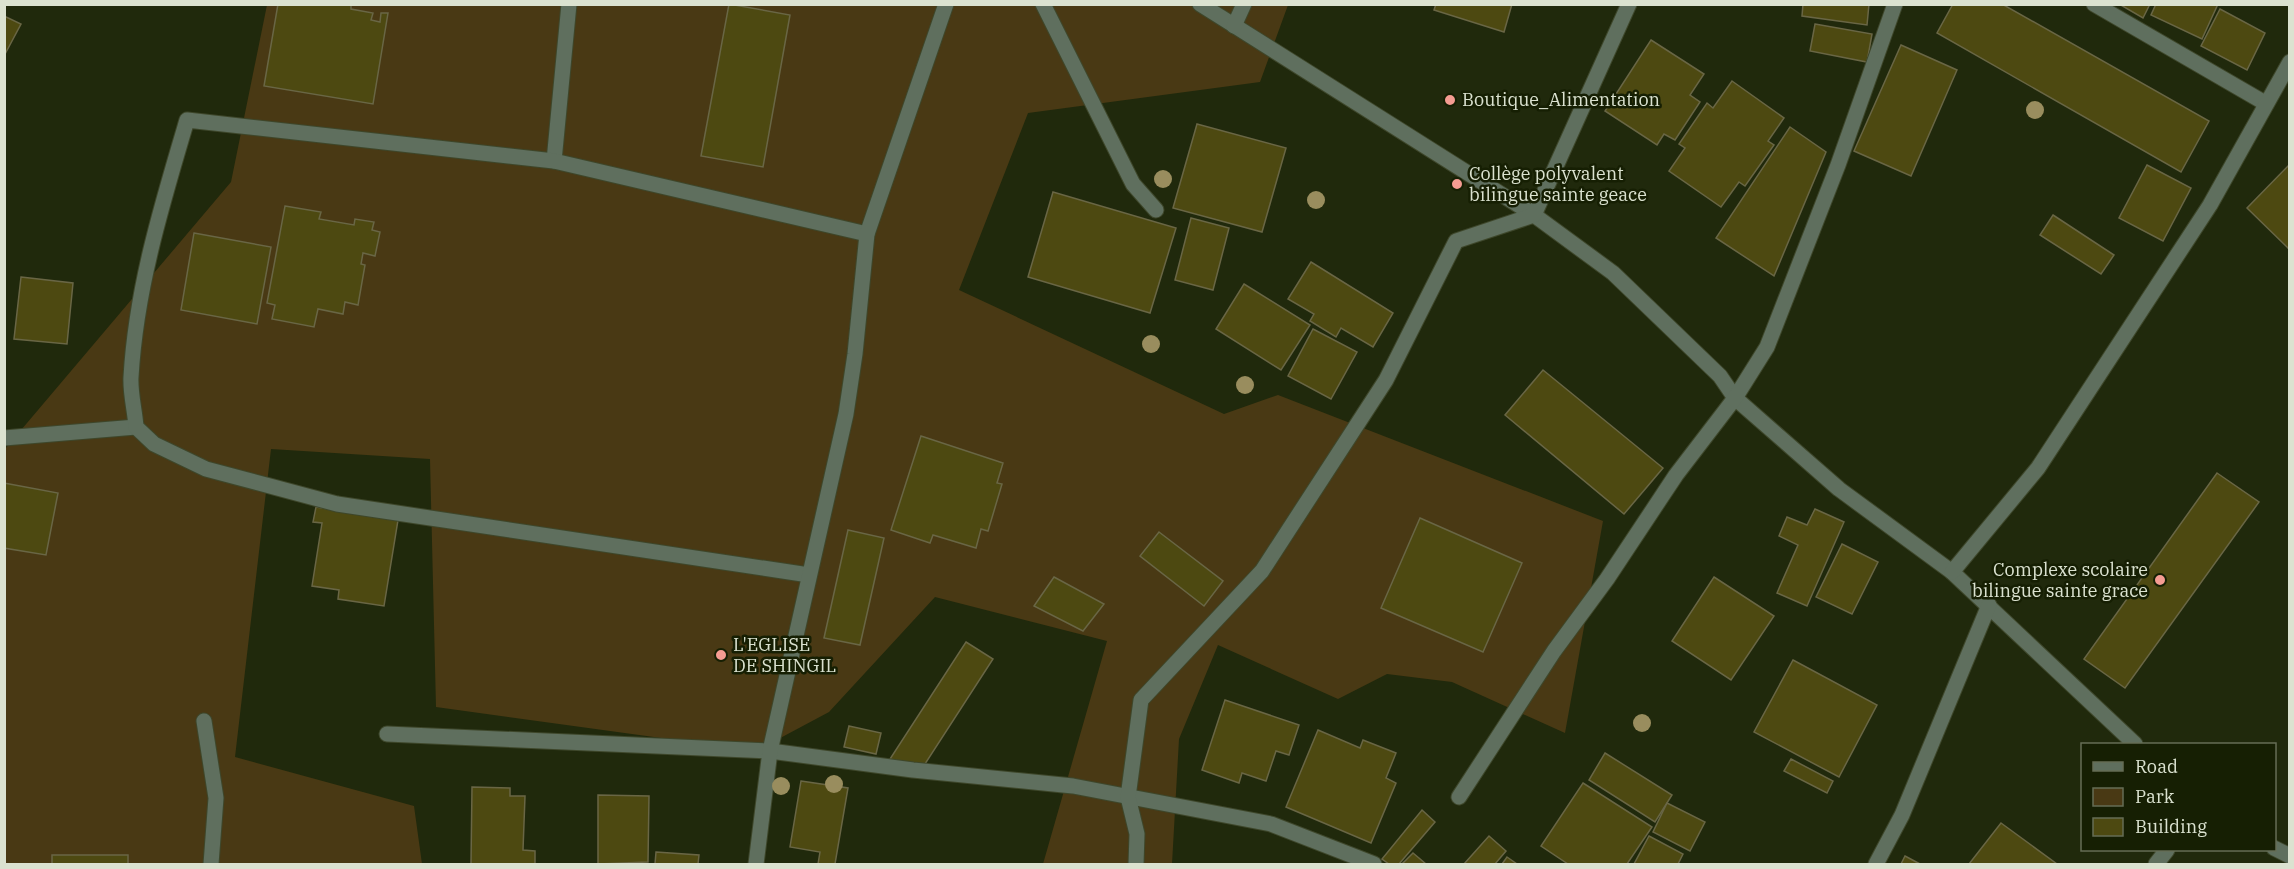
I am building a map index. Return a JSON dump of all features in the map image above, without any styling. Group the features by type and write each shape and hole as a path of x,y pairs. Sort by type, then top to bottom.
{"street":[{"path":"554,161 568,4"},
{"path":"756,864 770,751 846,414 855,354 867,234 946,4"},
{"path":"1042,4 1133,184 1156,210"},
{"path":"1200,4 1534,215 1613,273 1720,376 1735,398 1839,489 1952,572 2134,743"},
{"path":"1234,26 1244,4"},
{"path":"1136,864 1137,834 1128,797 1141,700 1262,571 1386,380 1456,241 1534,215 1629,4"},
{"path":"1459,796 1554,651 1607,579 1676,476 1735,398 1767,347 1838,165 1894,4"},
{"path":"2094,4 2265,103"},
{"path":"1952,572 2038,468 2210,205 2289,62"},
{"path":"809,575 338,504 206,469 154,444 136,427 131,379 141,301 155,227 187,120 554,161 867,234"},
{"path":"4,438 136,427"},
{"path":"1876,864 1902,815 1989,605"},
{"path":"204,721 216,798 211,864"},
{"path":"387,734 770,751 913,770 1073,786 1271,824 1374,864"},
{"path":"2156,864 2166,851"}],"green space":[{"path":"267,5 1288,5 1260,82 1028,113 959,290 1224,414 1278,395 1603,521 1565,733 1452,682 1387,674 1338,699 1218,645 1179,739 1172,864 1043,864 1107,641 935,597 829,712 756,751 436,707 430,459 271,449 235,757 414,806 422,864 5,864 5,449 231,182"}],"building":[{"path":"278,4 351,4 351,9 373,13 371,20 380,22 381,13 388,13 373,104 264,86"},
{"path":"729,4 790,15 763,167 701,156"},
{"path":"1436,4 1512,4 1504,32 1434,10"},
{"path":"1803,4 1869,4 1867,25 1802,16"},
{"path":"1953,4 2002,4 2209,121 2181,172 1937,33"},
{"path":"2119,4 2150,4 2143,18"},
{"path":"2156,4 2218,4 2202,39 2151,15"},
{"path":"2220,9 2265,33 2247,70 2201,46"},
{"path":"4,16 21,24 4,56"},
{"path":"1815,24 1872,34 1867,62 1810,51"},
{"path":"1651,40 1704,74 1690,95 1700,102 1675,140 1664,134 1657,145 1605,111"},
{"path":"1901,45 1957,70 1911,176 1854,151"},
{"path":"1732,81 1784,118 1768,141 1774,145 1745,186 1739,182 1721,207 1669,171 1685,148 1679,144 1707,103 1713,108"},
{"path":"1197,124 1286,148 1262,232 1173,208"},
{"path":"1790,127 1826,152 1774,276 1716,238"},
{"path":"2290,164 2290,250 2247,208"},
{"path":"2147,165 2191,188 2163,241 2119,218"},
{"path":"1053,192 1176,228 1150,313 1028,277"},
{"path":"285,206 321,212 319,219 354,225 355,219 374,222 372,230 380,232 375,256 363,253 361,264 365,265 358,305 345,302 343,314 318,309 314,327 272,319 275,305 267,303"},
{"path":"2053,215 2114,255 2101,274 2040,235"},
{"path":"1191,218 1229,228 1213,290 1175,280"},
{"path":"194,233 271,247 257,324 181,310"},
{"path":"1311,262 1393,313 1373,347 1341,328 1336,337 1310,321 1314,314 1288,299"},
{"path":"21,277 73,283 67,344 14,339"},
{"path":"1244,284 1310,325 1281,370 1216,329"},
{"path":"1313,329 1357,352 1331,399 1288,376"},
{"path":"1543,370 1663,468 1624,514 1505,415"},
{"path":"921,436 1003,463 997,483 1002,484 988,531 981,529 976,548 933,535 930,543 891,530"},
{"path":"2217,473 2259,502 2125,688 2084,659"},
{"path":"4,483 58,493 46,555 4,548"},
{"path":"316,507 398,520 384,606 338,599 339,590 312,586 322,523 313,522"},
{"path":"1815,509 1844,522 1807,606 1777,593 1798,545 1779,536 1787,517 1807,525"},
{"path":"1420,518 1522,563 1483,652 1381,608"},
{"path":"848,530 884,538 860,645 824,638"},
{"path":"1159,532 1223,581 1204,606 1140,556"},
{"path":"1842,544 1878,562 1852,614 1816,597"},
{"path":"1054,577 1104,604 1083,631 1034,606"},
{"path":"1714,577 1774,616 1731,680 1672,641"},
{"path":"966,642 993,659 923,767 890,759"},
{"path":"1793,660 1877,705 1839,777 1754,732"},
{"path":"1225,700 1299,725 1289,755 1276,751 1266,781 1242,773 1239,783 1202,770"},
{"path":"849,726 881,733 876,754 844,747"},
{"path":"1318,730 1360,748 1363,740 1396,753 1386,778 1396,783 1371,843 1286,807"},
{"path":"1605,753 1672,795 1655,822 1589,780"},
{"path":"1791,759 1833,781 1827,793 1784,771"},
{"path":"801,781 848,788 835,864 818,864 820,852 790,847"},
{"path":"1583,783 1652,827 1627,864 1568,864 1541,846"},
{"path":"472,787 510,788 510,796 525,796 523,850 535,851 535,864 471,864"},
{"path":"598,795 649,796 648,862 598,864"},
{"path":"1667,803 1705,822 1690,851 1653,832"},
{"path":"1422,810 1435,822 1399,864 1389,864 1382,859"},
{"path":"2001,823 2057,864 1969,864"},
{"path":"1489,836 1506,851 1495,864 1464,864"},
{"path":"1649,836 1683,854 1678,864 1634,864"},
{"path":"656,852 699,855 698,864 655,864"},
{"path":"1413,853 1426,864 1402,864"},
{"path":"52,855 128,855 128,864 52,864"},
{"path":"1905,856 1920,864 1901,864"},
{"path":"1507,857 1517,864 1502,864"}],"place":[{"name":"Boutique_Alimentation","path":"1450,100"},
{"name":"Collège polyvalent bilingue sainte geace","path":"1457,184"},
{"name":"Complexe scolaire bilingue sainte grace","path":"2160,580"},
{"name":"L'EGLISE DE SHINGIL","path":"721,655"}]}
